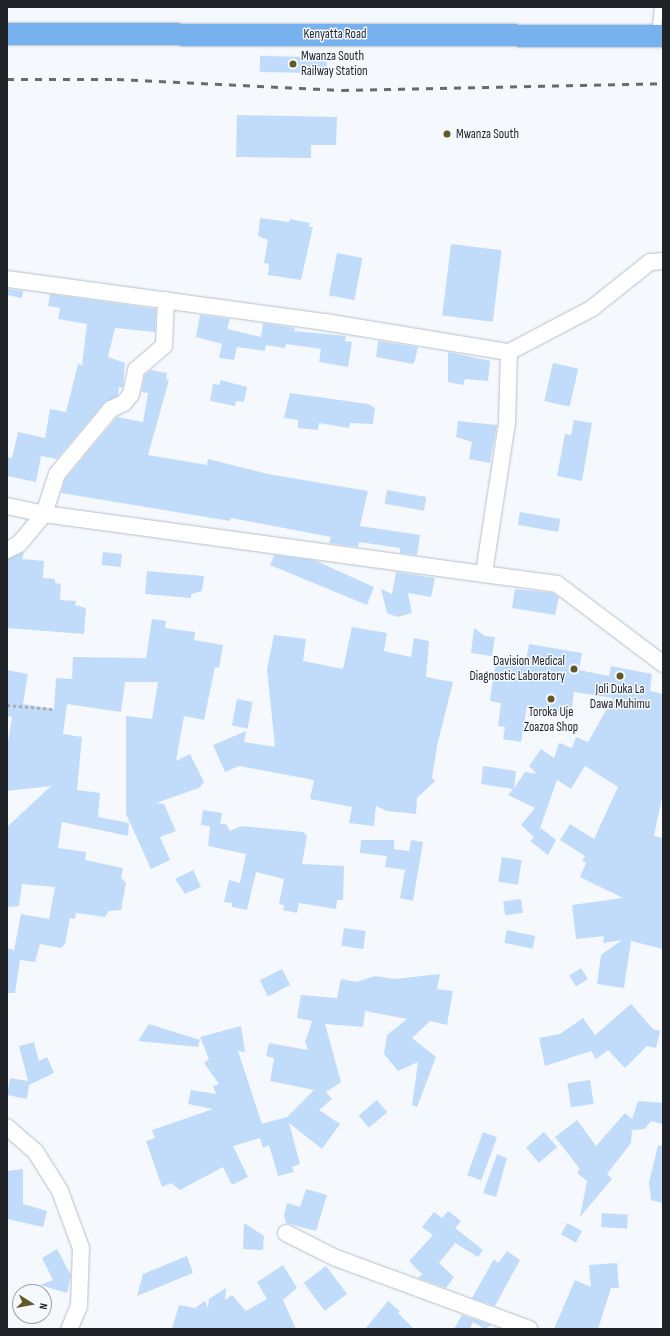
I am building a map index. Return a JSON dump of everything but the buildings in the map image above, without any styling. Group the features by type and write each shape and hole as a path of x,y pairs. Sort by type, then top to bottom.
{"highway":[{"name":"Kenyatta Road","path":"7,34 660,36"}],"street":[{"path":"7,279 166,300 509,352 591,309 650,262 663,261"},
{"path":"7,550 19,544 44,514 57,474 107,414 131,394 136,370 164,346 166,300"},
{"path":"484,573 507,422 509,352"},
{"path":"7,506 44,514 557,584 663,664"},
{"path":"7,1127 35,1151 60,1191 81,1248 79,1306 69,1329"},
{"path":"286,1233 336,1258 529,1329"}],"lane":[{"path":"659,7 660,36"}],"path":[{"path":"7,705 53,709"}],"railway":[{"path":"7,79 117,79 342,90 663,83"}],"place":[{"name":"Mwanza South Railway Station","path":"293,64"},
{"name":"Mwanza South","path":"447,134"},
{"name":"Davision Medical Diagnostic Laboratory","path":"574,669"},
{"name":"Joli Duka La Dawa Muhimu","path":"620,676"},
{"name":"Toroka Uje Zoazoa Shop","path":"551,699"}]}
